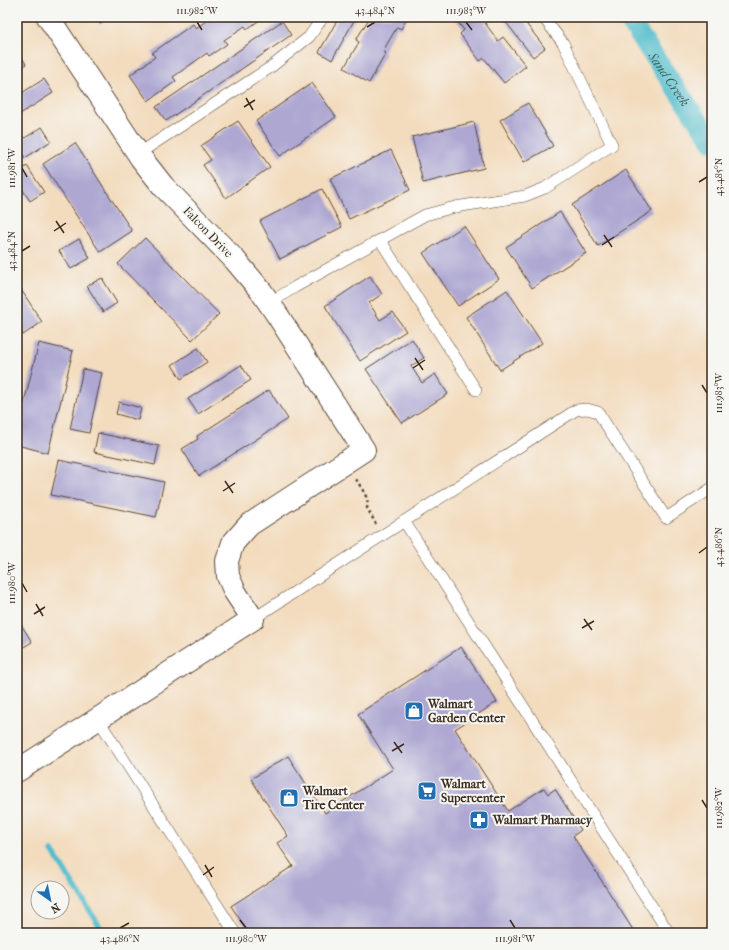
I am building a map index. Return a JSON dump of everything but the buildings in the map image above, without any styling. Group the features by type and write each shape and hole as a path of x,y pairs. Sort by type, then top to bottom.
{"street":[{"name":"Falcon Drive","path":"48,17 138,154 163,186 235,260 261,291 364,450 249,526 233,543 227,561 228,576 235,592 253,619"},
{"path":"17,771 253,619"}],"lane":[{"path":"138,154 271,67 309,37 323,17"},
{"path":"269,303 294,287 425,216 455,207 525,196 545,188 612,145 563,43 543,17"},
{"path":"380,240 476,390"},
{"path":"253,619 576,410 587,409 598,412 666,518 712,488"},
{"path":"404,521 669,933"},
{"path":"98,719 235,933"}],"path":[{"path":"353,475 366,496 369,503 367,508 377,525"}],"waterway":[{"name":"Sand Creek","path":"627,17 712,141"},
{"path":"52,851 104,933"}],"place":[{"name":"Walmart Garden Center","path":"414,711"},
{"name":"Walmart Supercenter","path":"427,791"},
{"name":"Walmart Tire Center","path":"289,798"},
{"name":"Walmart Pharmacy","path":"479,820"}]}
